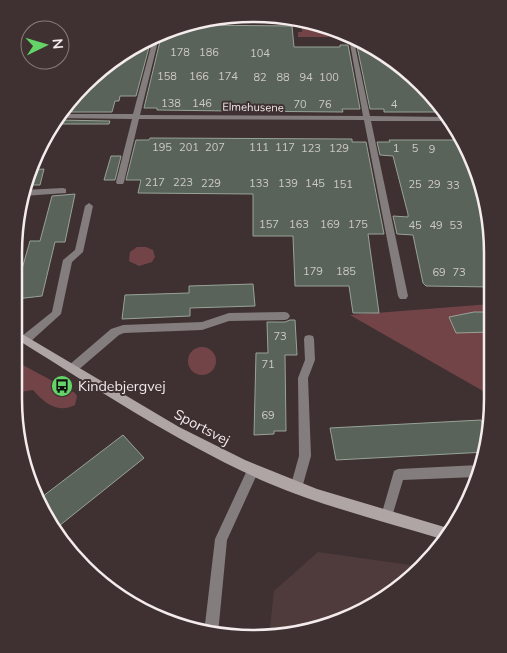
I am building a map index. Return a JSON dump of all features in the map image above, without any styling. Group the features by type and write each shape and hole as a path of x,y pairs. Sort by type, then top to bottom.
{"street":[{"path":"120,182 138,117 155,44"},
{"path":"352,44 402,296"},
{"name":"Elmehusene","path":"68,116 442,119"},
{"path":"30,193 63,191"},
{"name":"Sportsvej","path":"88,206 79,252 68,260 56,314 22,337 172,429 253,470 296,488 443,533"},
{"path":"72,368 115,332 123,329 202,326 229,317 285,316"},
{"path":"296,488 305,456 303,378 310,360 308,339"},
{"path":"212,627 221,539 253,470"},
{"path":"387,516 398,475 473,470"}],"shaded area":[{"path":"302,28 334,37 298,37 298,32 302,32"},
{"path":"137,247 146,247 153,250 155,257 152,262 139,266 129,261 130,252"},
{"path":"484,305 484,392 350,315"},
{"path":"202,347 212,351 216,361 212,371 202,375 192,371 188,361 192,351"},
{"path":"22,365 75,393 77,396 75,405 62,408 56,407 46,402 33,390 22,392"},
{"path":"318,552 414,566 382,592 356,607 313,623 270,630 274,591"}],"building":[{"path":"217,25 292,26 294,47 340,47 340,45 348,45 360,109 342,109 343,112 157,110 157,108 144,108 160,42 194,30"},
{"path":"149,47 136,96 120,96 119,101 115,101 112,112 71,112 90,90 113,70"},
{"path":"357,47 394,70 417,90 436,112 384,112 384,109 370,109"},
{"path":"65,120 110,121 109,124 62,124"},
{"path":"150,138 352,139 352,142 366,142 384,234 368,234 379,313 353,313 349,286 295,286 293,236 253,236 253,194 138,193 141,180 126,180 136,140 149,140"},
{"path":"389,140 455,140 472,179 483,223 484,287 426,286 423,283 413,235 397,234 393,216 408,217 408,214 393,156 380,155 377,142 390,142"},
{"path":"111,156 121,156 115,180 104,180"},
{"path":"38,169 44,169 40,185 33,185 35,179"},
{"path":"75,194 65,242 55,242 42,296 22,298 22,269 30,241 40,241 52,196"},
{"path":"253,284 255,306 190,308 190,316 122,319 125,295 189,293 189,286"},
{"path":"484,312 484,332 456,333 449,317"},
{"path":"295,320 297,355 285,355 286,431 254,435 256,353 268,353 267,322 285,322"},
{"path":"481,420 483,426 478,452 336,460 330,428"},
{"path":"123,435 144,458 60,526 43,496"}],"place":[{"name":"Kindebjergvej","path":"62,386"}]}
